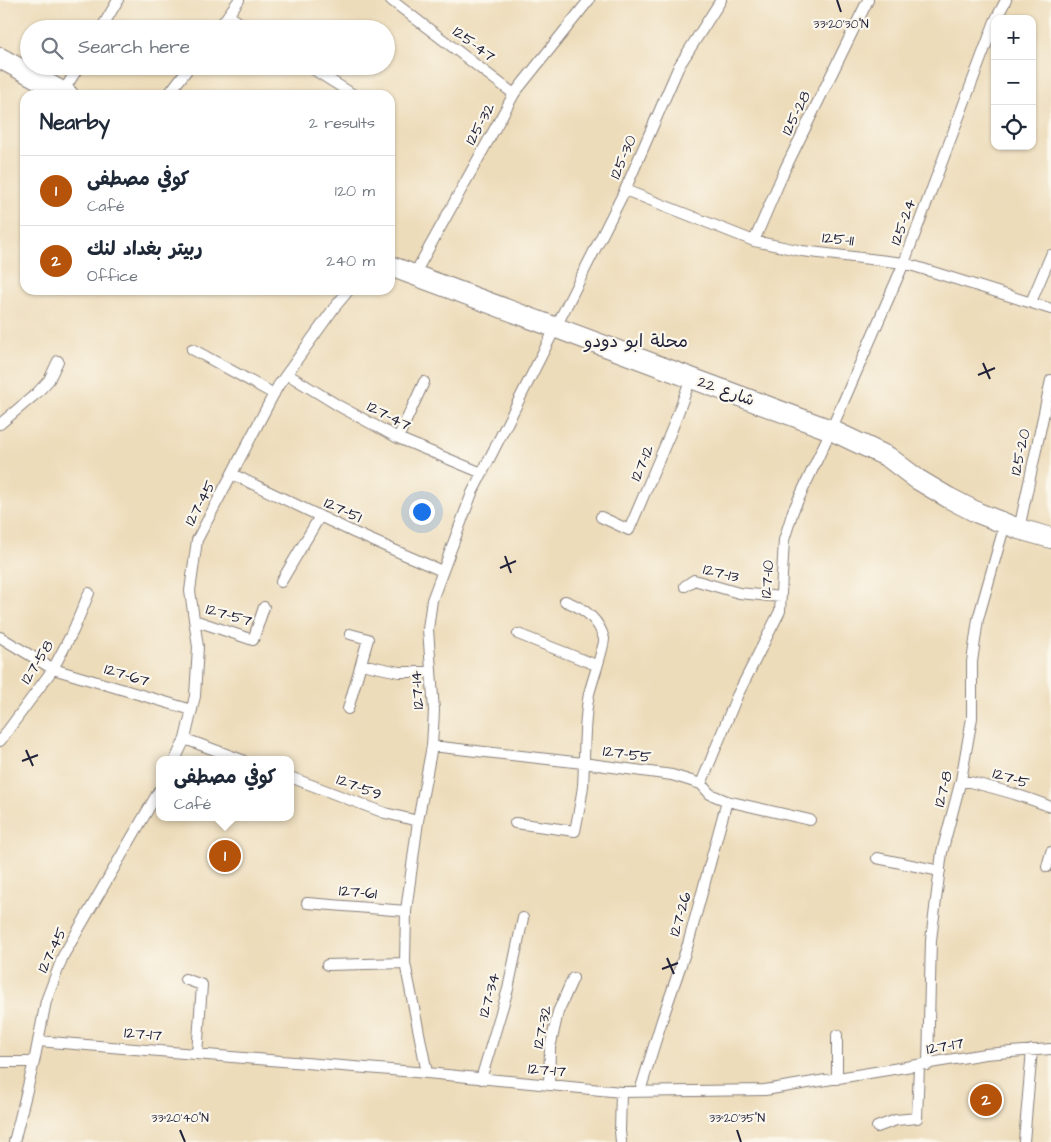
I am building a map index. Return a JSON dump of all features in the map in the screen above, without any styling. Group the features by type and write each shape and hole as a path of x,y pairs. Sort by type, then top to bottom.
{"street":[{"path":"0,58 20,69"},
{"path":"31,75 59,90"},
{"name":"شارع 22","path":"395,268 831,430 888,457 917,479 949,498 1012,527 1051,538"}],"lane":[{"path":"106,20 118,0"},
{"path":"224,20 239,0"},
{"name":"125-47","path":"391,0 514,94"},
{"name":"125-32","path":"414,275 514,94 589,0"},
{"name":"125-30","path":"555,327 625,190 679,66 721,0"},
{"name":"125-28","path":"754,241 785,170 868,0"},
{"name":"125-24","path":"998,15 1006,0"},
{"path":"228,15 236,20"},
{"name":"125-24","path":"831,430 904,262 991,31"},
{"path":"68,90 75,75"},
{"path":"172,90 183,75"},
{"path":"322,75 346,90"},
{"name":"125-11","path":"625,190 754,241 802,251 904,262 1051,309"},
{"path":"1031,302 1051,255"},
{"name":"127-45","path":"177,756 185,739 195,696 198,647 190,590 197,540 274,394 345,295"},
{"name":"127-14","path":"427,1073 405,963 406,911 418,821 432,746 434,711 428,629 432,600 472,493 555,327"},
{"path":"192,349 274,394"},
{"path":"0,424 37,393 49,380 58,361"},
{"name":"127-47","path":"288,374 339,406 398,438 482,473"},
{"name":"127-12","path":"601,517 629,530 672,429 691,378"},
{"path":"398,438 424,382"},
{"name":"125-20","path":"1012,527 1050,385"},
{"name":"127-10","path":"701,784 737,696 780,611 784,540 793,511 831,430"},
{"name":"127-51","path":"232,474 442,571"},
{"path":"280,582 320,516"},
{"name":"127-8","path":"877,1128 896,1120 917,1118 924,1065 931,940 942,852 961,780 972,718 972,662 978,619 1012,527"},
{"name":"127-13","path":"685,586 694,580 739,593 781,597"},
{"name":"127-58","path":"0,741 53,669 73,631 89,594"},
{"path":"516,823 575,831 583,785 584,733 589,695 596,665 605,642 601,629 592,616 580,607 565,601"},
{"name":"127-57","path":"194,620 253,640 264,607"},
{"path":"348,709 368,640 350,634"},
{"path":"518,634 596,665"},
{"name":"127-67","path":"0,637 53,669 192,710"},
{"path":"361,664 399,672 431,672"},
{"path":"185,739 231,756"},
{"name":"127-55","path":"432,746 672,775 701,784 710,794 727,801 810,820"},
{"name":"127-59","path":"294,779 385,813 418,821"},
{"name":"127-5","path":"961,780 986,785 1051,807"},
{"name":"127-45","path":"14,1142 34,1062 46,1001 63,956 156,796"},
{"name":"127-26","path":"640,1091 688,944 727,801"},
{"path":"1047,866 1051,852"},
{"path":"877,858 940,871"},
{"name":"127-61","path":"307,903 406,911"},
{"name":"127-34","path":"481,1079 508,989 523,918"},
{"path":"327,965 405,963"},
{"name":"127-32","path":"549,1085 550,1048 558,1012 572,978"},
{"path":"185,979 202,986 197,1054"},
{"path":"837,1035 837,1079"},
{"name":"127-17","path":"38,1041 427,1073 621,1092 765,1090 985,1054 1051,1049"},
{"path":"1024,1141 1032,1050"},
{"path":"0,1062 34,1062"},
{"path":"621,1092 621,1142"}],"place":[{"name":"كوفي مصطفى","path":"225,856"},
{"name":"ربيتر بغداد لنك","path":"986,1100"}],"district":[{"name":"محلة ابو دودو","path":"636,341"}]}
